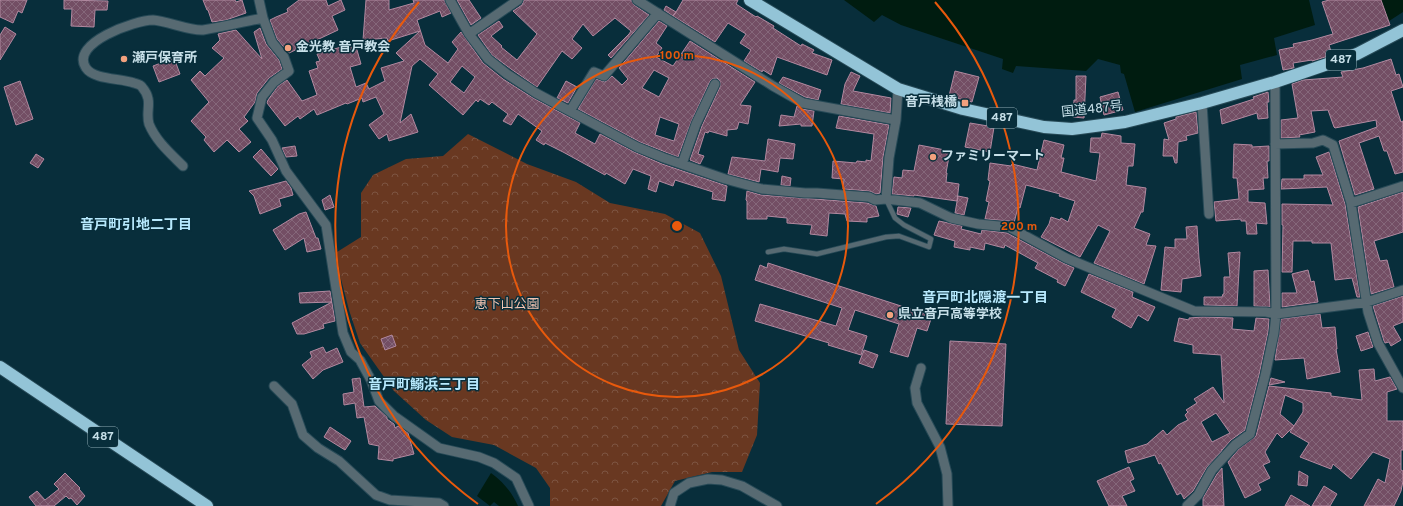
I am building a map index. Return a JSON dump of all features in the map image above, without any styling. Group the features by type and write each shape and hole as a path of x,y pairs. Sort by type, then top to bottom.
{"highway":[{"name":"国道487号","path":"750,0 898,89 963,109 1044,127 1072,129 1124,122 1202,103 1275,82 1357,54 1403,30"},
{"name":"487","path":"0,368 207,506"}],"street":[{"path":"259,0 263,18 272,42 284,56 289,71 274,82 262,97 257,118 272,140 286,171 326,225 343,333 351,352 360,360 371,380 379,401 394,416 439,448 479,457 494,463 516,478 529,506"},
{"path":"450,0 469,34 488,59 507,74 536,93 637,147 725,179 762,189 805,194 817,193 869,197 875,200 920,203 950,218 978,224 1009,227 1066,258 1194,311 1266,312 1276,314 1367,302 1403,290"},
{"path":"469,34 518,0"},
{"path":"637,0 773,86 803,103 896,120"},
{"path":"570,111 594,72 604,76 658,13"},
{"path":"183,166 155,137 149,122 149,98 141,85 126,80 95,75 86,69 83,62 84,52 95,41 143,20 154,20 202,30 263,18"},
{"path":"1187,506 1198,495 1212,470 1234,445 1250,434 1266,376 1276,314 1275,82"},
{"path":"682,164 696,124 715,84"},
{"path":"886,200 889,158 896,120 898,89"},
{"path":"1202,103 1209,214"},
{"path":"1275,144 1312,143 1323,140 1333,145 1351,203 1368,312 1378,343 1403,388"},
{"path":"1351,203 1403,186"},
{"path":"921,368 915,388 917,403 940,447 947,474 948,506"},
{"path":"274,386 292,404 303,435 318,448 339,461 376,495 390,500 439,503 444,506"},
{"path":"670,506 674,493 689,483 708,480 722,480 742,486 776,506"}],"lane":[{"path":"768,252 784,249 817,254 886,236 899,236 929,247 932,239 904,225 895,218 886,200"}],"green space":[{"name":"恵下山公園","path":"468,134 527,164 576,182 610,203 665,214 700,233 721,276 739,350 760,383 757,435 742,472 712,472 675,481 661,506 550,506 550,488 536,468 494,445 452,437 426,420 394,391 360,343 349,310 340,275 337,252 361,237 361,193 373,175 406,159 443,156"}],"shaded area":[{"path":"844,0 1309,0 1315,25 1274,38 1277,55 1240,65 1242,79 1135,112 1124,74 1121,73 1120,65 1098,59 1086,71 1016,66 1013,73 1002,69 1003,59 901,25 882,15 874,22"},
{"path":"1379,0 1403,0 1403,12 1386,23"},
{"path":"491,473 507,488 518,506 499,506 494,502 490,506 477,496"}],"building":[{"path":"0,0 27,0 22,13 18,11 13,23 0,17"},
{"path":"64,0 108,1 107,10 95,10 94,27 71,26 72,9 64,9"},
{"path":"203,0 235,0 236,2 242,0 246,13 226,20 212,22"},
{"path":"299,0 326,0 328,6 341,0 345,10 332,16 338,30 289,53 277,39 270,20 288,12 287,9"},
{"path":"366,0 389,0 389,10 414,3 413,0 444,0 451,13 442,17 440,11 417,20 425,45 448,63 458,49 452,42 461,32 483,63 503,79 533,98 580,123 575,133 595,144 600,134 634,152 662,164 727,186 725,201 712,199 713,192 675,180 673,186 659,181 656,192 648,189 651,176 633,169 625,184 606,173 605,175 563,152 545,143 544,145 536,140 542,131 518,114 511,125 503,121 508,114 492,102 489,105 480,99 478,102 476,100 463,115 429,85 438,74 420,59 412,66 400,123 411,114 418,132 389,141 387,134 379,139 369,125 384,114 376,97 363,102 362,98 317,115 314,109 300,119 298,116 285,126 267,103 268,100 278,86 287,80 302,101 317,95 309,71 318,68 316,62 320,61 317,54 355,43 361,64 350,67 356,87 366,83 369,89 385,81 381,68 404,61 396,53 420,31 388,41 387,38 363,40","holes":["462,66 475,77 464,93 450,82"]},
{"path":"457,0 469,0 481,18 471,25"},
{"path":"524,0 631,0 634,5 649,15 611,58 608,55 631,31 615,18 593,36 583,24 572,39 582,48 572,59 562,51 537,87 492,55 478,35 499,21 503,27 491,36 502,46 501,47 517,60 537,34 513,11 522,5"},
{"path":"683,0 738,0 736,4 756,17 757,16 774,26 773,28 801,46 802,44 814,50 812,53 832,60 827,75 777,57 771,75 763,70 762,72 744,61 751,50 740,43 746,34 728,23 715,42 664,10 666,6 676,12"},
{"path":"1329,0 1381,0 1390,25 1329,45 1332,55 1312,61 1293,63 1294,68 1283,70 1279,50 1294,47 1293,44 1333,34 1322,2"},
{"path":"659,21 667,26 656,43 662,48 656,57 673,66 690,41 755,82 740,105 751,106 748,124 739,122 737,129 727,130 727,136 709,131 708,133 705,132 698,154 704,156 700,164 690,160 702,126 720,87 720,81 717,78 710,81 691,122 678,157 640,142 578,109 596,79 605,82 612,76 622,85 628,79 619,68","holes":["654,70 669,78 659,97 642,88","660,117 679,124 674,141 655,135"]},
{"path":"5,27 16,34 0,60 0,35"},
{"path":"260,28 266,44 279,60 282,69 269,78 257,93 255,102 244,117 248,121 239,129 251,142 239,152 227,140 214,152 204,140 206,137 191,121 209,102 191,80 200,71 205,76 224,58 212,48 220,40 218,34 236,30 262,59 254,32"},
{"path":"174,58 180,74 159,82 153,66"},
{"path":"1391,59 1396,75 1399,74 1403,87 1391,91 1401,122 1403,121 1403,172 1395,174 1387,151 1384,151 1379,136 1359,143 1374,189 1355,195 1339,141 1377,127 1376,120 1335,128 1328,110 1311,111 1315,132 1299,135 1300,137 1281,138 1281,120 1298,118 1292,84 1303,80 1343,77 1341,72 1363,68"},
{"path":"955,71 979,77 972,102 949,96"},
{"path":"851,72 860,76 853,91 891,98 890,113 841,104 845,84"},
{"path":"1076,76 1086,76 1084,118 1073,117 1074,100 1076,100"},
{"path":"783,77 821,90 818,100 805,97 779,83"},
{"path":"20,81 33,119 16,125 4,87"},
{"path":"566,81 577,87 568,103 557,98"},
{"path":"1118,92 1123,110 1104,115 1100,97"},
{"path":"1268,92 1268,118 1258,119 1257,113 1222,124 1220,110 1254,99 1253,97"},
{"path":"797,106 802,109 814,111 812,126 801,126 801,124 779,126 781,115 794,117"},
{"path":"1196,112 1198,133 1186,136 1187,140 1178,142 1177,163 1175,163 1173,156 1163,156 1164,139 1169,140 1164,123 1176,119 1176,117"},
{"path":"839,116 889,125 883,157 880,193 876,194 869,191 843,189 844,179 832,178 833,161 856,163 857,161 871,161 874,134 836,128"},
{"path":"970,123 994,127 990,152 965,147"},
{"path":"1102,133 1121,136 1121,143 1135,144 1133,166 1128,166 1126,185 1146,188 1143,212 1141,212 1134,228 1150,234 1146,245 1156,246 1144,284 1094,263 1110,231 1098,225 1080,257 1041,237 1049,224 1051,217 1060,220 1061,218 1068,222 1075,201 1059,196 1060,194 1026,185 1020,208 1018,207 1014,223 1010,221 985,219 989,202 986,201 990,181 988,180 990,163 1011,166 1012,164 1037,170 1044,140 1064,145 1061,158 1064,158 1061,172 1096,181 1100,153 1090,152 1091,138 1101,138"},
{"path":"768,139 795,144 793,159 780,158 778,172 761,169 759,182 728,174 732,157 765,161"},
{"path":"1234,144 1252,145 1252,147 1269,146 1269,161 1267,161 1268,178 1263,178 1264,189 1248,190 1248,202 1265,203 1267,224 1256,223 1257,234 1247,234 1246,221 1241,221 1241,219 1216,221 1214,202 1239,199 1237,178 1233,178"},
{"path":"919,145 950,151 946,182 959,184 957,201 914,195 892,194 894,177 902,178 903,170 914,171"},
{"path":"295,146 297,156 286,157 282,148"},
{"path":"261,149 278,169 271,176 253,157"},
{"path":"1329,152 1345,204 1360,297 1357,297 1352,278 1335,280 1331,243 1293,241 1292,272 1282,272 1282,204 1333,205 1327,187 1281,189 1282,179 1304,179 1304,175 1323,175 1316,157"},
{"path":"36,154 44,159 38,168 30,163"},
{"path":"782,176 791,178 790,186 781,185"},
{"path":"286,181 291,188 293,195 279,199 281,206 260,214 254,196 249,191"},
{"path":"747,191 761,195 867,203 876,206 879,216 867,218 867,222 847,221 845,214 829,213 827,236 810,234 812,225 787,223 787,218 767,216 767,219 747,219"},
{"path":"1403,192 1403,232 1374,241 1380,261 1387,260 1394,287 1371,294 1358,207"},
{"path":"330,195 334,207 325,210 322,200"},
{"path":"958,196 968,198 964,215 955,213"},
{"path":"898,207 911,208 908,217 897,214"},
{"path":"306,212 316,238 318,238 321,249 307,252 304,238 285,250 273,230 299,214"},
{"path":"939,221 962,226 961,229 981,234 982,230 1007,233 1074,268 1065,286 1057,282 1058,280 1035,268 1038,263 1005,245 1004,248 985,243 984,250 970,247 970,250 954,247 955,241 934,235"},
{"path":"1197,226 1201,276 1182,279 1181,292 1161,290 1165,247 1175,248 1175,239 1187,239 1186,227"},
{"path":"1240,252 1237,306 1204,305 1204,297 1222,297 1224,294 1224,277 1230,277 1228,253"},
{"path":"768,263 932,316 927,331 917,328 908,357 890,352 899,324 855,310 848,330 867,336 861,355 828,345 829,343 755,321 760,304 836,326 842,308 755,280 760,265 767,268"},
{"path":"1268,270 1270,307 1254,306 1254,271"},
{"path":"1308,270 1311,282 1314,281 1318,302 1282,307 1282,293 1297,293 1292,274"},
{"path":"1089,274 1133,292 1132,297 1155,307 1148,321 1138,315 1131,328 1112,317 1116,309 1081,292"},
{"path":"330,291 332,302 300,303 299,293"},
{"path":"1403,296 1403,322 1393,326 1401,340 1391,346 1389,342 1385,343 1384,341 1373,306"},
{"path":"332,302 335,321 323,324 324,328 304,334 297,334 292,323"},
{"path":"1320,314 1322,328 1335,327 1336,349 1340,372 1307,379 1304,358 1275,360 1281,319"},
{"path":"1179,318 1189,320 1189,318 1233,318 1232,329 1254,331 1256,318 1269,319 1268,332 1259,375 1245,430 1231,440 1222,450 1207,467 1193,491 1184,499 1181,493 1177,495 1161,463 1159,464 1155,455 1128,463 1125,451 1147,444 1163,430 1167,435 1178,425 1188,420 1185,415 1188,412 1186,410 1197,403 1194,399 1213,387 1224,403 1221,355 1193,353 1193,345 1174,341","holes":["1216,413 1230,433 1212,442 1201,422"]},
{"path":"1368,332 1373,347 1361,351 1356,336"},
{"path":"392,335 396,346 385,350 381,339"},
{"path":"950,341 1006,344 1002,426 946,424"},
{"path":"323,347 326,353 337,348 343,362 323,370 313,379 302,365 312,357 310,352"},
{"path":"864,350 878,355 873,368 859,363"},
{"path":"1374,369 1375,381 1390,377 1397,389 1387,392 1387,421 1403,421 1401,470 1403,471 1403,481 1401,491 1394,506 1364,506 1378,479 1385,483 1390,459 1373,452 1351,479 1333,464 1331,469 1300,457 1309,443 1290,432 1294,426 1282,438 1277,433 1265,452 1270,462 1263,465 1270,478 1258,484 1261,490 1245,498 1228,462 1239,449 1256,436 1269,386 1331,393 1331,396 1362,400 1359,370","holes":["1285,395 1303,403 1303,412 1294,426 1280,414"]},
{"path":"360,378 364,407 375,406 394,424 395,428 398,426 408,433 414,454 393,459 393,461 378,459 379,446 369,444 364,417 357,418 355,403 344,405 343,394 354,392 352,379"},
{"path":"1271,378 1285,382 1269,385"},
{"path":"330,427 351,441 345,450 324,437"},
{"path":"1129,467 1134,479 1130,481 1135,491 1122,496 1127,506 1109,506 1097,481"},
{"path":"1222,468 1224,506 1203,506 1203,498"},
{"path":"1299,471 1308,476 1307,486 1298,485"},
{"path":"65,473 80,488 79,489 85,496 77,505 71,498 69,499 66,496 54,506 36,506 29,497 37,491 45,500 59,489 54,484"},
{"path":"1324,486 1337,494 1330,506 1312,506"},
{"path":"1291,495 1310,506 1285,506"}],"place":[{"name":"金光教 音戸教会","path":"288,48"},
{"name":"瀬戸保育所","path":"124,59"},
{"name":"音戸桟橋","path":"965,103"},
{"name":"ファミリーマート","path":"933,157"},
{"name":"県立音戸高等学校","path":"890,315"}],"district":[{"name":"音戸町引地二丁目","path":"136,225"},
{"name":"音戸町北隠渡一丁目","path":"985,298"},
{"name":"音戸町鰯浜三丁目","path":"424,385"}]}
